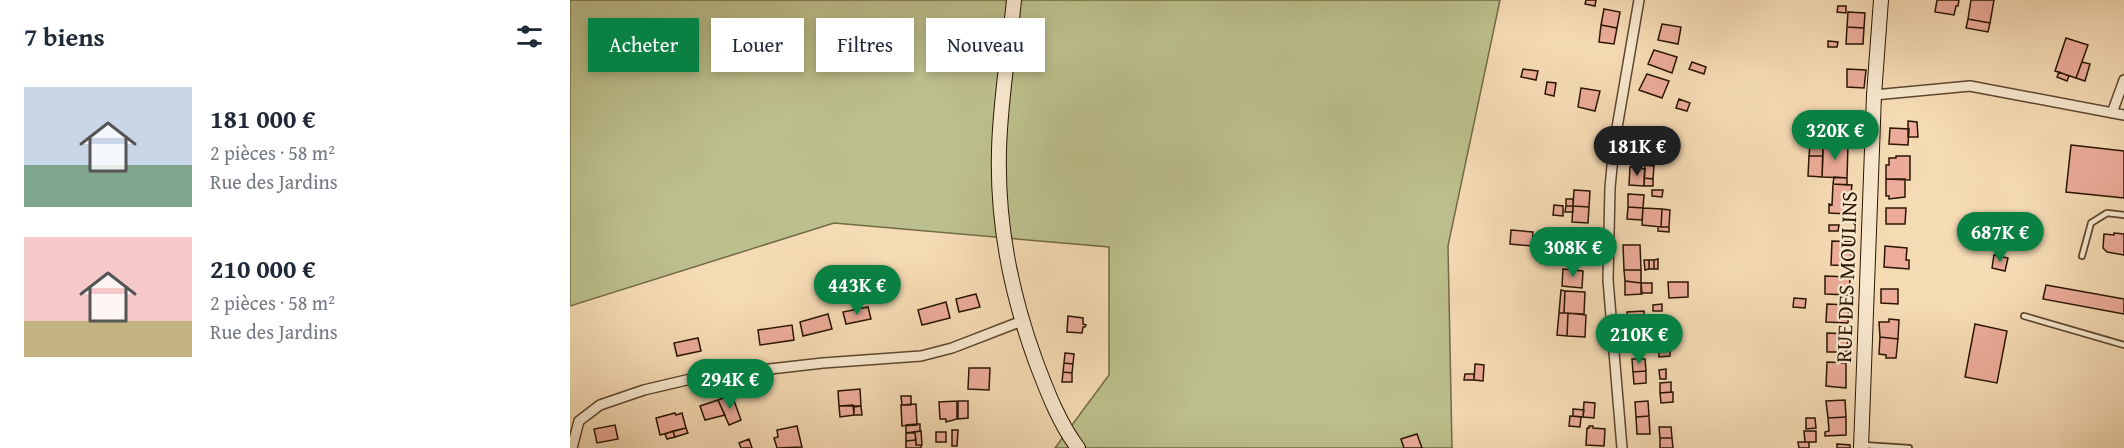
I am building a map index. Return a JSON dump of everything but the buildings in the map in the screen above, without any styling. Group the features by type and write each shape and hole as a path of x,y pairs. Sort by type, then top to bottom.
{"main road":[{"path":"1014,0 999,150 1006,254 1022,321 1045,385 1070,438 1078,448"},
{"name":"RUE DES MOULINS","path":"1861,446 1874,95 1881,0"}],"street":[{"path":"1622,448 1608,280 1610,188 1614,145 1639,0"},
{"path":"2112,113 2124,80"},
{"path":"1874,95 1970,86 2124,116"},
{"path":"572,448 579,421 600,405 644,390 699,377 812,364 921,356 952,348 1022,321"}],"lane":[{"path":"2082,256 2091,223 2107,213 2124,215"},
{"path":"2024,316 2124,345"},
{"path":"1861,446 1909,448"}],"green space":[{"path":"570,0 1500,0 1448,246 1452,448 1055,448 1109,375 1109,247 834,223 570,306"}]}
